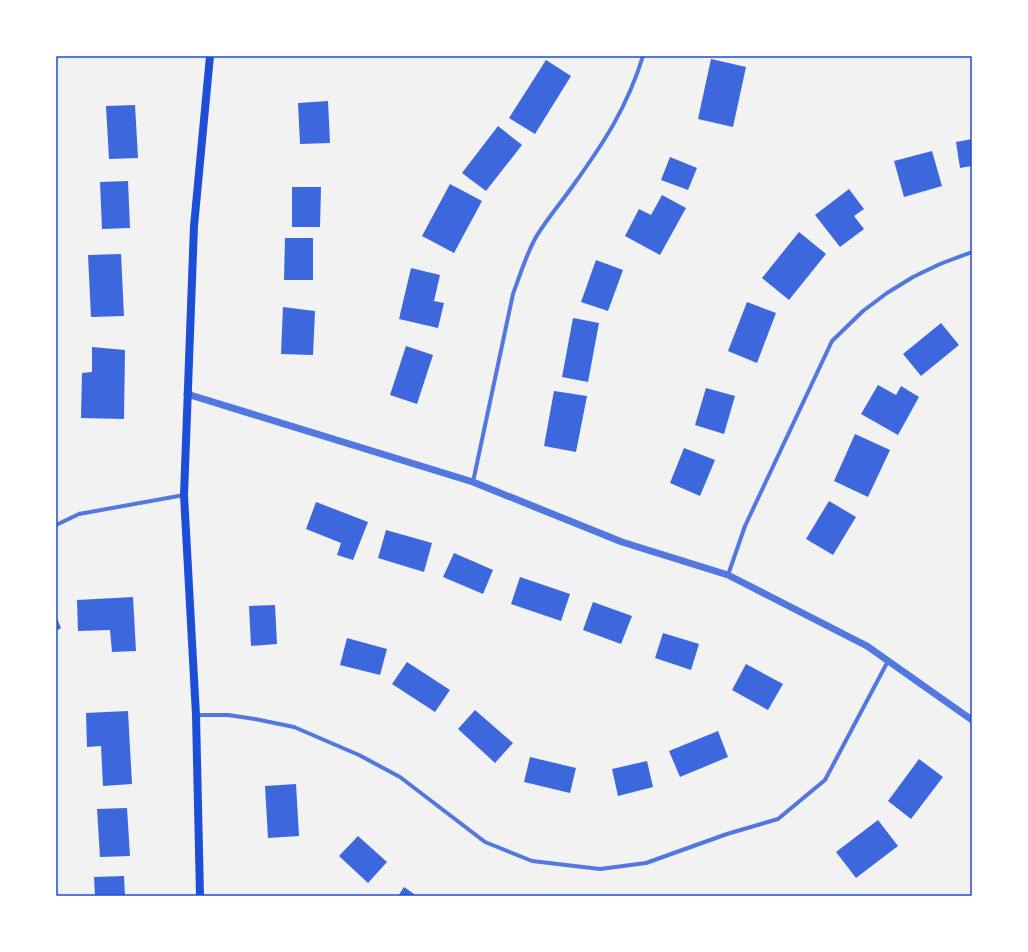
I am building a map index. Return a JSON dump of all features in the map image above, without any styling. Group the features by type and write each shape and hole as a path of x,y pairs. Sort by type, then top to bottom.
{"main road":[{"path":"200,896 196,715 184,495 194,226 210,56"}],"street":[{"path":"473,482 513,294 523,265 536,238 552,212 604,141 622,110 635,82 643,56"},
{"path":"728,575 745,526 832,341 863,311 887,293 913,277 940,264 972,252"},
{"path":"187,394 473,482 622,542 728,575 867,646 972,720"},
{"path":"56,525 79,514 184,495"},
{"path":"196,715 255,719 294,727 359,755 400,777 485,842 532,861 600,869 646,863 728,834 778,819 825,780 888,660"}],"building":[{"path":"711,59 746,67 733,127 698,119"},
{"path":"546,60 571,76 535,134 509,118"},
{"path":"328,101 330,143 300,144 298,103"},
{"path":"135,105 138,158 109,159 106,106"},
{"path":"498,126 522,145 486,191 462,173"},
{"path":"972,139 972,166 960,168 956,142"},
{"path":"932,151 942,186 904,197 894,161"},
{"path":"670,157 697,168 688,190 661,180"},
{"path":"128,181 130,228 102,229 100,182"},
{"path":"450,184 482,201 454,253 422,236"},
{"path":"292,187 321,187 320,227 292,227"},
{"path":"849,189 864,209 854,216 864,229 840,247 815,215"},
{"path":"662,195 686,208 660,255 625,236 639,209 651,215"},
{"path":"799,232 826,254 789,300 762,278"},
{"path":"285,238 313,238 313,280 284,280"},
{"path":"121,254 124,316 91,317 88,255"},
{"path":"596,260 623,270 608,311 581,302"},
{"path":"411,268 440,275 434,301 444,303 438,328 399,319"},
{"path":"747,302 776,313 757,363 728,351"},
{"path":"283,307 315,311 313,355 281,354"},
{"path":"573,318 599,323 588,382 562,377"},
{"path":"941,323 959,345 921,376 903,354"},
{"path":"406,346 433,355 417,404 390,395"},
{"path":"92,347 125,350 124,419 81,418 82,373 92,372"},
{"path":"878,385 896,395 901,386 919,397 898,435 861,414"},
{"path":"706,388 735,396 724,434 695,425"},
{"path":"554,391 587,396 576,452 544,446"},
{"path":"855,434 890,450 868,497 834,481"},
{"path":"684,448 715,460 700,496 670,483"},
{"path":"829,501 856,517 833,555 806,539"},
{"path":"316,502 368,522 353,560 337,555 341,543 306,529"},
{"path":"386,530 432,543 424,572 378,558"},
{"path":"454,553 493,570 483,594 443,577"},
{"path":"520,577 570,594 561,621 511,604"},
{"path":"133,597 136,651 112,652 110,630 78,631 77,600"},
{"path":"593,602 632,616 621,644 583,630"},
{"path":"275,605 277,644 251,646 249,606"},
{"path":"56,616 61,628 56,631"},
{"path":"663,633 699,644 691,670 655,658"},
{"path":"347,638 387,649 380,675 340,665"},
{"path":"407,662 450,690 435,712 392,684"},
{"path":"746,664 783,684 768,710 732,690"},
{"path":"475,710 513,743 495,763 458,729"},
{"path":"128,711 132,784 103,786 101,746 87,747 86,713"},
{"path":"718,731 728,757 680,777 669,751"},
{"path":"530,757 576,768 570,793 524,782"},
{"path":"919,759 943,777 911,819 888,801"},
{"path":"647,761 653,787 618,796 612,769"},
{"path":"296,784 299,836 268,838 265,786"},
{"path":"127,808 130,856 100,857 97,809"},
{"path":"878,820 898,846 856,878 836,852"},
{"path":"358,836 387,862 368,883 339,856"},
{"path":"124,876 125,896 95,896 94,877"},
{"path":"404,887 417,896 398,896"}]}
